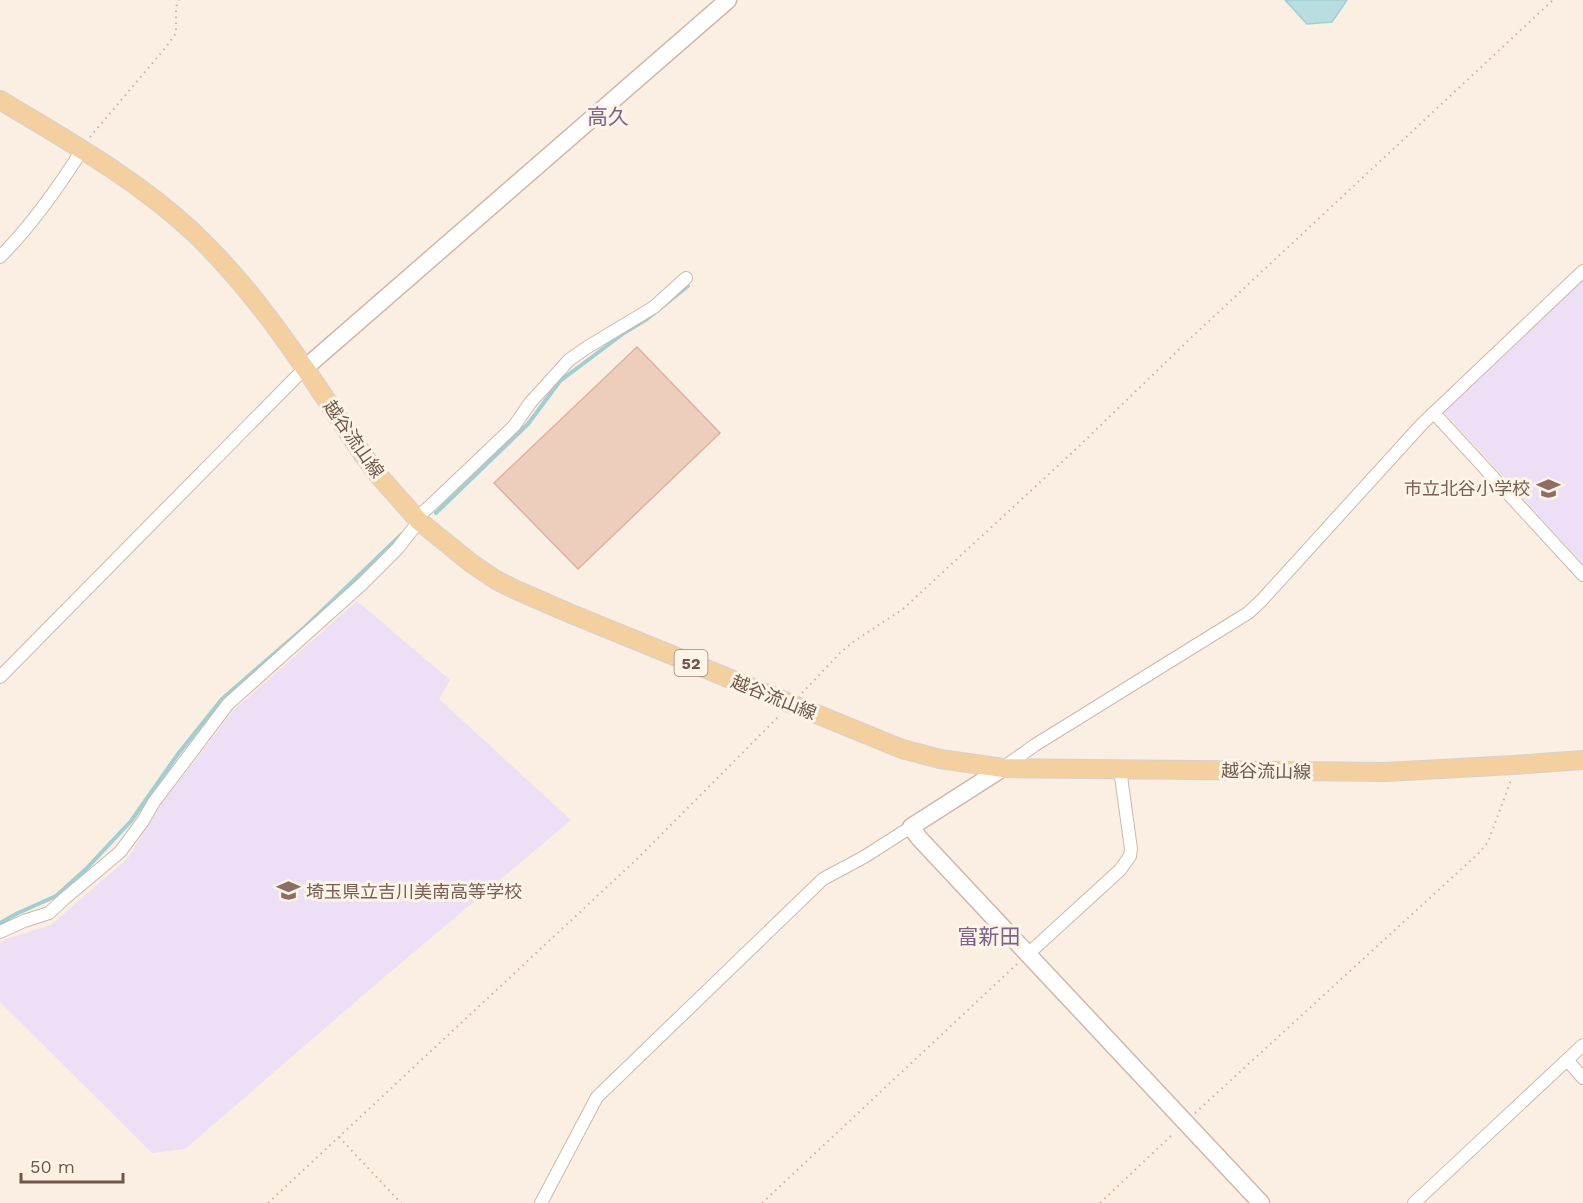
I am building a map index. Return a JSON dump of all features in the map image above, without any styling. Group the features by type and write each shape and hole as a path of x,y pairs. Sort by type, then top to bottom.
{"main road":[{"name":"越谷流山線","path":"0,100 121,174 192,231 262,307 364,456 417,519 471,563 514,589 902,749 940,759 1003,768 1386,772 1583,760"}],"street":[{"path":"0,676 305,368 728,0"},
{"path":"0,257 21,236 51,198 82,150"},
{"path":"541,1203 597,1097 823,879 864,857 1035,745 1248,613 1422,424 1583,271"},
{"path":"0,932 49,913 120,852 154,802 228,704 361,585 398,548 417,519 514,426 530,403 569,360 654,306 686,278"},
{"path":"1434,413 1583,575"},
{"path":"1028,954 1120,870 1130,856 1120,769"},
{"path":"911,827 1261,1203"},
{"path":"1414,1203 1583,1045"},
{"path":"1567,1060 1583,1078"}],"path":[{"path":"82,150 90,137 157,59 176,33 176,7 179,0"},
{"path":"268,1203 638,858 793,705 840,653 903,609 1553,0"},
{"path":"1100,1203 1480,852 1488,842 1513,776 1514,765"},
{"path":"762,1203 1028,954"},
{"path":"339,1137 401,1203"}],"shaded area":[{"name":"市立北谷小学校","path":"1583,277 1583,564 1444,412"},
{"name":"埼玉県立吉川美南高等学校","path":"357,601 450,680 439,699 571,820 185,1149 152,1153 0,1002 0,943 51,925 128,858 161,805 233,711"}],"water":[{"path":"1285,0 1347,0 1332,22 1307,24"}],"building":[{"path":"637,347 720,433 578,569 494,483"}],"waterway":[{"path":"436,513 528,424 560,381 624,333 647,319 688,286"},
{"path":"0,923 56,896 86,869 131,821 178,754 222,699 305,627 402,534"}],"place":[{"name":"市立北谷小学校","path":"1548,488"},
{"name":"埼玉県立吉川美南高等学校","path":"288,891"}],"district":[{"name":"高久","path":"608,116"},
{"name":"富新田","path":"989,936"}]}
